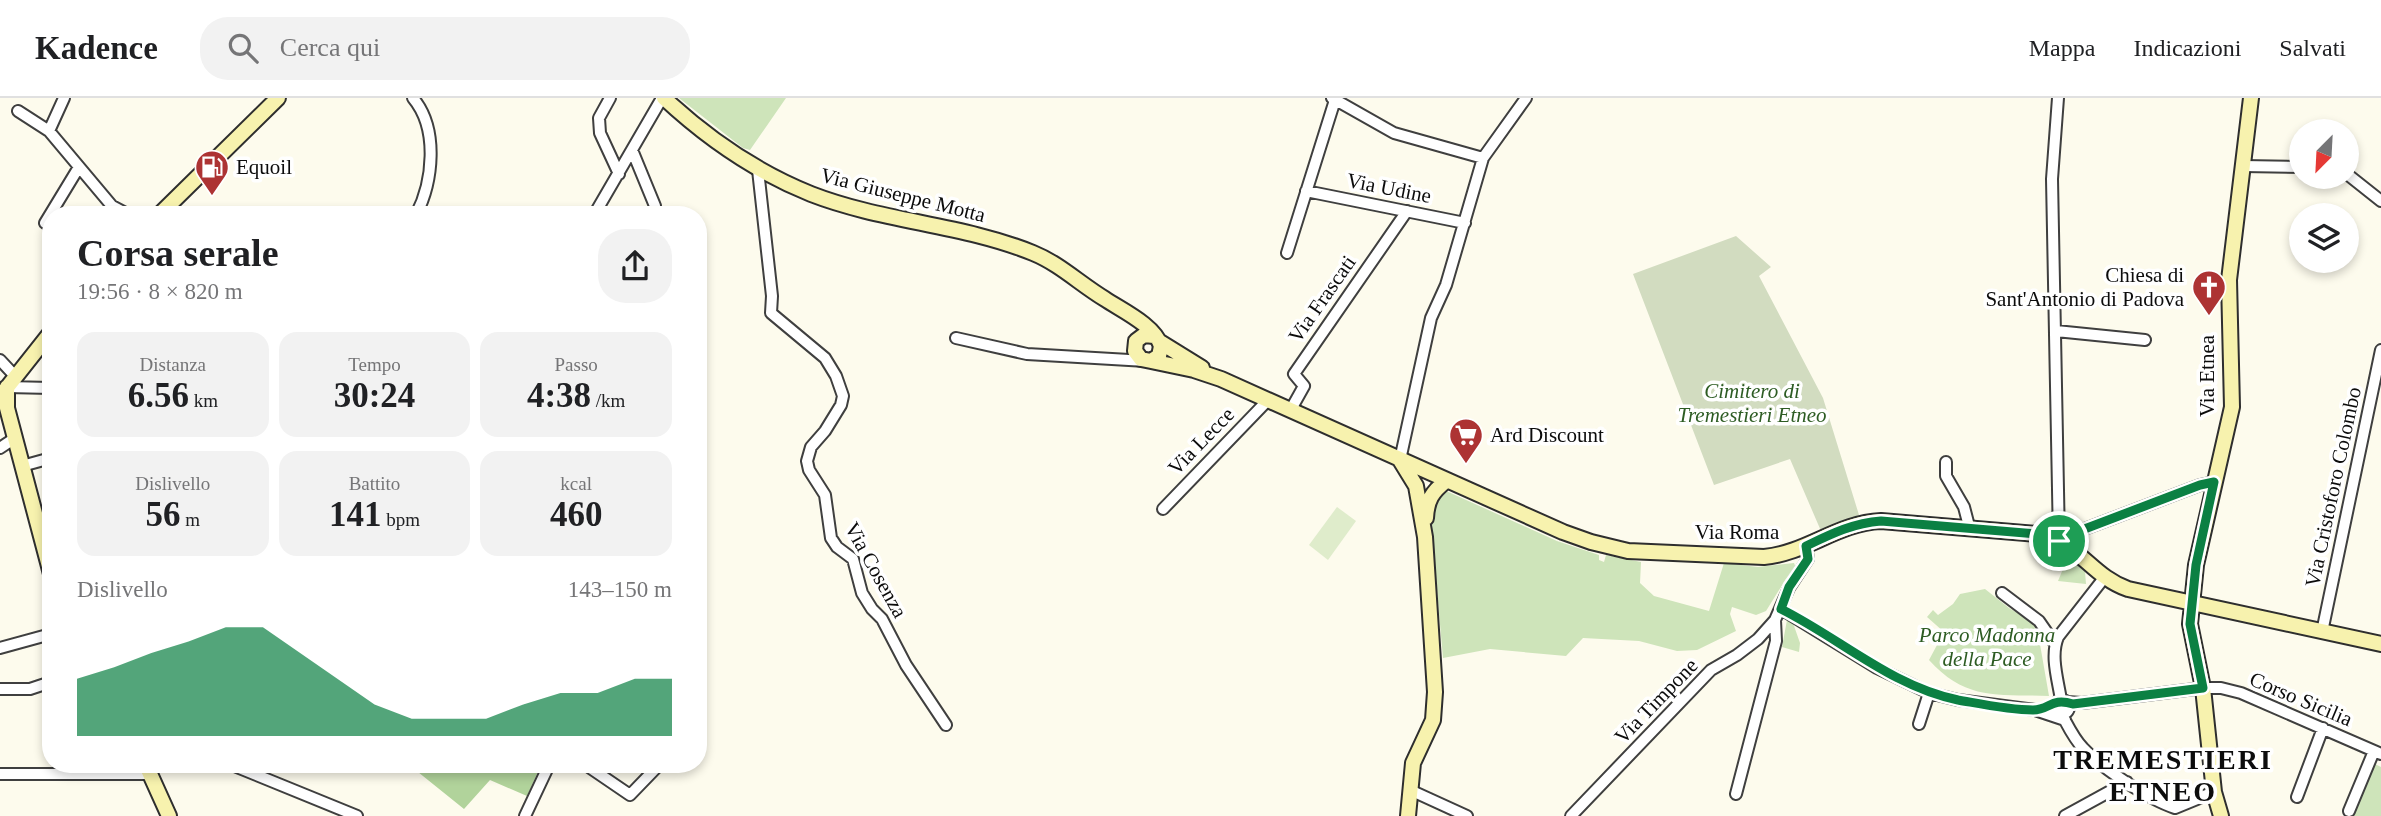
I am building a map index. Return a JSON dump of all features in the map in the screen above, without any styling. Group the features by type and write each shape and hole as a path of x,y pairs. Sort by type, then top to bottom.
{"main road":[{"path":"168,206 278,98"},
{"name":"Via Giuseppe Motta","path":"663,98 702,131 758,170 806,192 855,208 986,238 1032,253 1052,262 1102,298"},
{"name":"Via Etnea","path":"2221,816 2214,792 2203,688 2190,624 2196,565 2232,407 2229,279 2252,98"},
{"path":"1102,298 1125,312 1157,339 1222,379"},
{"path":"1102,298 1131,324 1136,332 1137,356 1222,379 1400,460 1416,486 1425,537 1435,705 1430,730 1413,764 1408,816"},
{"path":"1135,344 1144,335 1157,339"},
{"path":"1148,361 1159,356 1161,351 1157,339"},
{"path":"42,343 7,386 7,408 42,540"},
{"name":"Via Roma","path":"1400,460 1563,532 1628,551 1764,557 1782,555 1841,528 1881,521 2038,534 2063,543 2112,584 2127,589 2381,644"},
{"path":"1416,486 1433,475 1435,489 1427,505 1425,537"},
{"path":"149,773 169,816"}],"street":[{"path":"49,131 64,98"},
{"path":"414,98 423,110 430,158 425,191 419,206"},
{"path":"610,98 599,118 600,133 619,174"},
{"path":"599,206 663,98"},
{"path":"1400,460 1431,318 1446,285 1483,158 1526,98"},
{"path":"2058,98 2052,179 2063,543"},
{"path":"1287,253 1333,99 1394,133 1483,158"},
{"path":"18,111 49,131 112,206"},
{"path":"632,150 655,206"},
{"path":"2243,166 2289,167"},
{"path":"55,206 79,167"},
{"name":"Via Cosenza","path":"758,170 772,296 771,313 825,358 844,396 825,431 811,447 807,461 809,470 825,495 831,538 837,547 853,559 862,593 882,619 906,665 946,724"},
{"path":"2359,184 2381,201"},
{"name":"Via Udine","path":"1306,191 1465,223"},
{"name":"Via Frascati","path":"1290,411 1304,386 1294,374 1407,211"},
{"path":"2056,331 2145,340"},
{"path":"956,338 1027,354 1148,361"},
{"path":"1102,359 1129,351 1135,344"},
{"name":"Via Cristoforo Colombo","path":"2322,632 2381,350"},
{"path":"0,360 7,386 42,388"},
{"name":"Via Lecce","path":"1163,509 1268,400"},
{"path":"0,448 15,438"},
{"path":"22,466 42,460"},
{"path":"1945,462 1945,472 1964,508 1970,530"},
{"path":"2063,543 2074,533 2214,482"},
{"name":"Via Timpone","path":"1571,816 1711,670 1758,639 1775,620 1789,587 1808,559 1806,546"},
{"path":"2061,717 2069,710 2062,701 2054,654 2055,644 2104,578"},
{"path":"2002,593 2039,621 2055,644"},
{"path":"1781,609 1877,668 1929,693 1971,702 2035,710 2061,717 2085,750 2146,796 2175,808 2214,792"},
{"path":"1736,794 1776,641 1775,620"},
{"path":"0,648 42,636"},
{"path":"0,689 30,689 42,685"},
{"name":"Corso Sicilia","path":"2035,710 2062,701 2082,703 2221,688 2241,693 2377,752"},
{"path":"1919,724 1929,693"},
{"path":"2297,797 2323,728"},
{"path":"2349,811 2377,752"},
{"path":"0,774 42,773"},
{"path":"252,773 358,816"},
{"path":"524,816 545,773"},
{"path":"598,773 630,795 651,773"},
{"path":"2065,816 2127,782"},
{"path":"1409,790 1467,816"}],"green space":[{"path":"679,98 786,98 750,150 743,148"},
{"name":"Cimitero di Tremestieri Etneo","path":"1736,236 1771,267 1759,276 1823,398 1859,515 1821,531 1790,459 1714,485 1633,274"},
{"path":"1444,490 1557,541 1599,555 1599,560 1604,562 1606,555 1641,562 1640,583 1654,596 1709,611 1724,563 1758,567 1794,563 1796,568 1766,611 1756,615 1732,607 1730,614 1736,631 1697,650 1677,651 1639,641 1583,638 1566,656 1490,649 1443,658 1431,523 1434,496"},
{"path":"1337,507 1356,521 1328,560 1309,545"},
{"path":"2068,557 2085,572 2086,584 2058,581"},
{"name":"Parco Madonna della Pace","path":"1985,589 2037,627 2049,696 1983,693 1956,683 1929,660 1944,632 1927,617 1933,610 1938,615 1953,604 1960,594"},
{"path":"1787,620 1793,623 1800,643 1799,652 1782,647"},
{"path":"2373,763 2381,767 2381,816 2350,816"},
{"path":"419,773 537,773 527,796 490,780 464,809"}],"place":[{"name":"Equoil","path":"212,197"},
{"name":"Chiesa di Sant'Antonio di Padova","path":"2209,317"},
{"name":"Ard Discount","path":"1466,465"}],"district":[{"name":"TREMESTIERI ETNEO","path":"2163,775"}],"route":[{"path":"2214,482 2196,565 2190,624 2203,688 2073,704 2062,700 2035,710 1958,700 1909,685 1781,609 1789,587 1808,559 1806,546 1841,528 1881,521 2038,534 2059,541 2067,545 2074,533 2214,482"}]}
